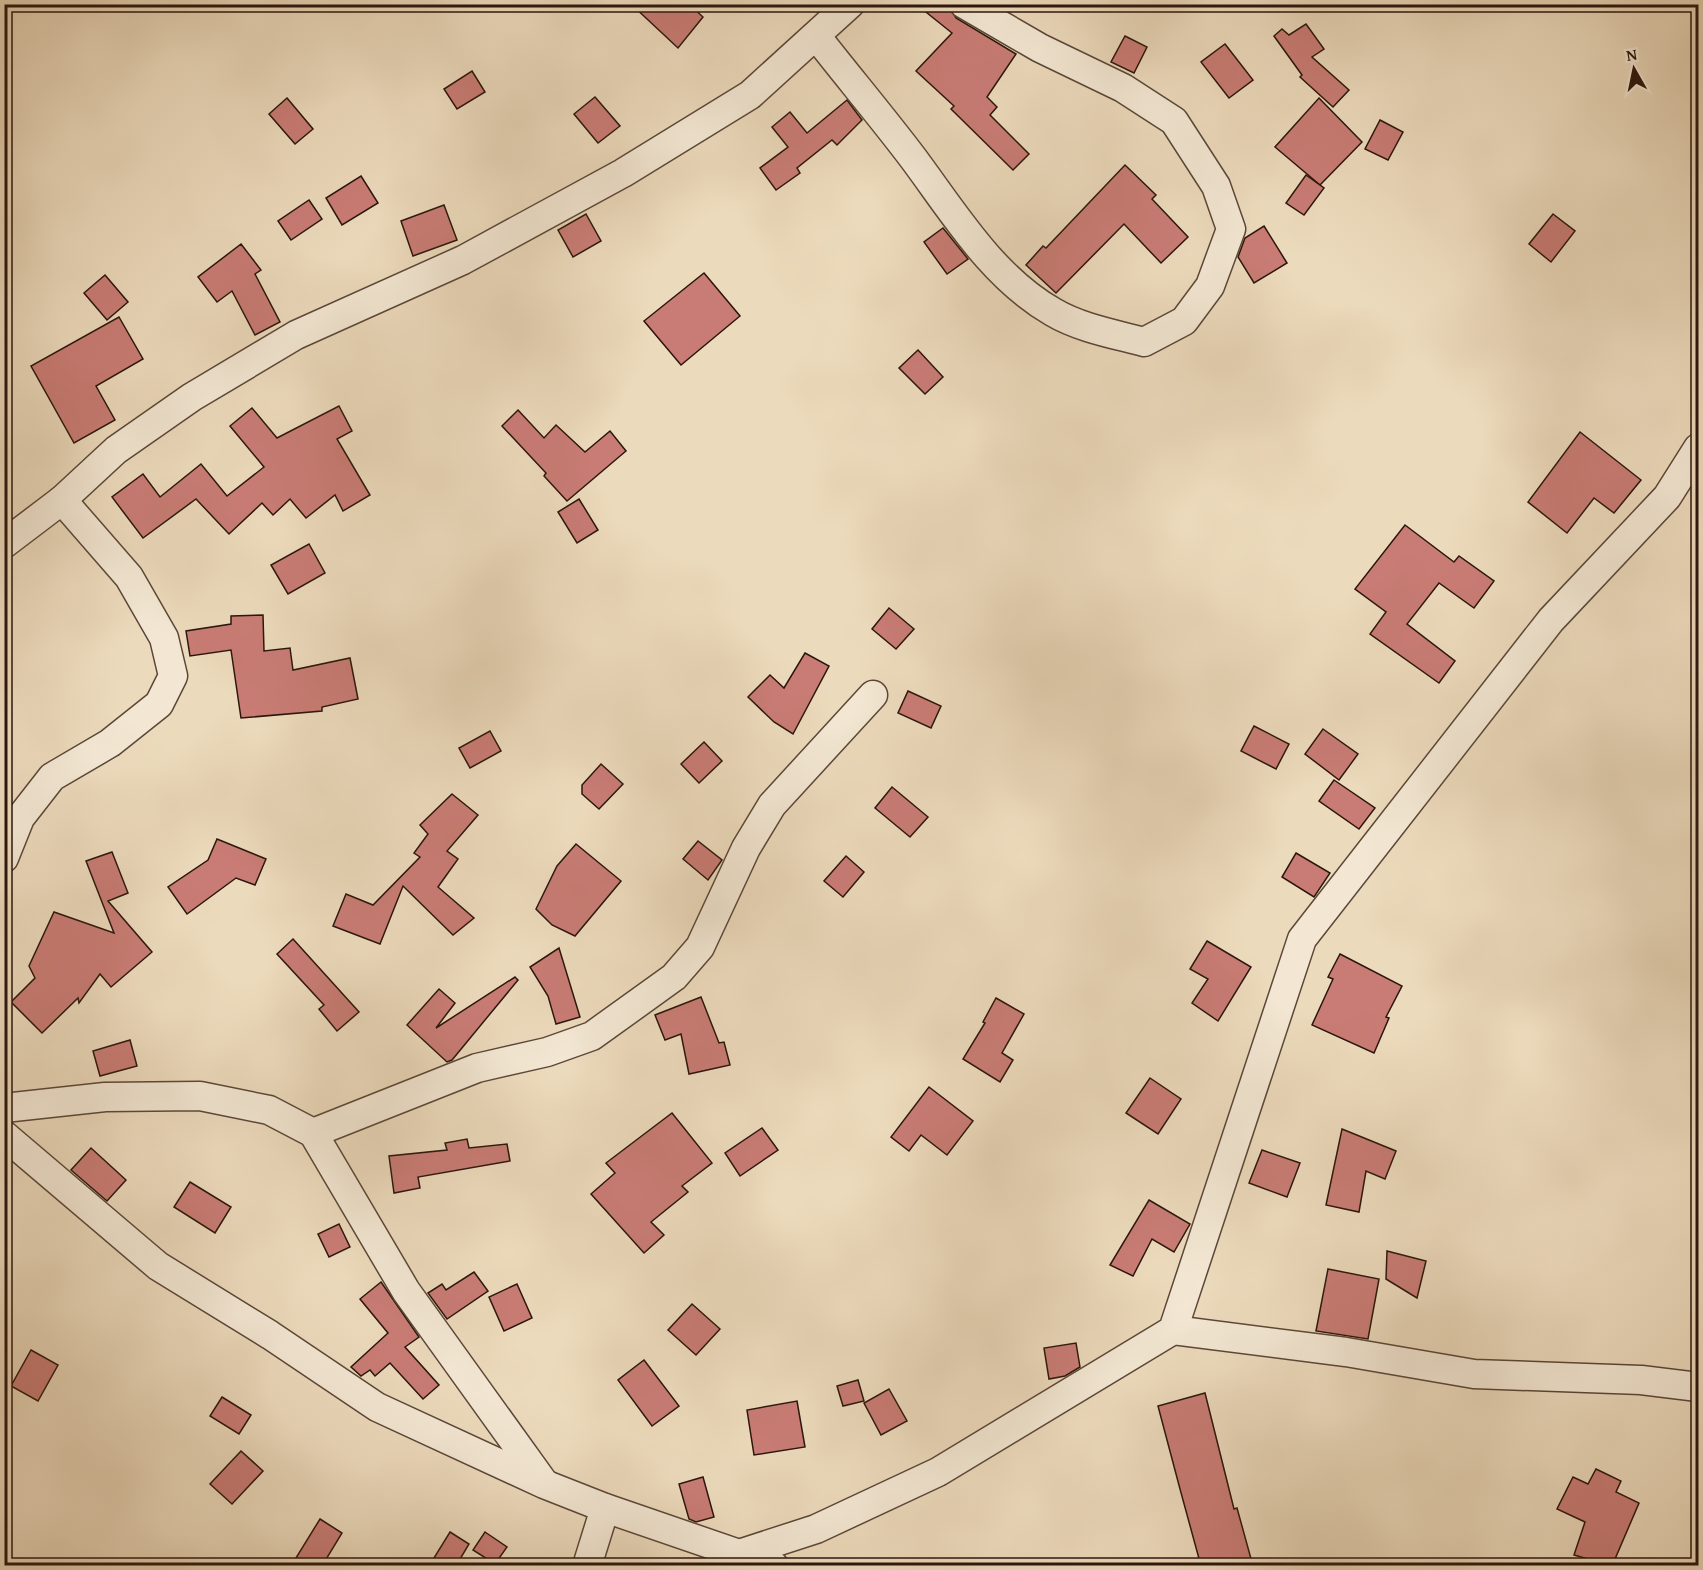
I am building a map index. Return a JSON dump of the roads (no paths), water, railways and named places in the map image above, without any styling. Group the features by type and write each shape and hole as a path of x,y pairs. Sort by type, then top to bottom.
{"street":[{"path":"4,544 62,500 116,450 192,397 296,335 463,260 623,172 750,94 817,37 850,4"},
{"path":"817,37 914,159 962,228 1014,282 1053,313 1095,329 1144,342 1184,321 1210,285 1231,229 1216,186 1174,121 1123,88 1040,48 964,4"},
{"path":"1173,1330 1302,939 1551,620 1667,497 1698,448"},
{"path":"4,858 20,818 52,777 110,743 159,704 172,676 164,638 129,577 62,500"},
{"path":"313,1133 477,1068 547,1052 592,1036 674,977 700,947 746,848 772,805 873,695"},
{"path":"4,1108 105,1097 200,1096 269,1110 313,1133 406,1291 544,1484"},
{"path":"4,1134 158,1266 270,1335 378,1407 544,1484 605,1508 774,1566"},
{"path":"739,1554 816,1530 938,1472 1173,1330 1346,1352 1474,1374 1641,1380 1698,1386"},
{"path":"586,1566 605,1508"}],"waterway":[{"path":"1689,4 1698,10"}]}
